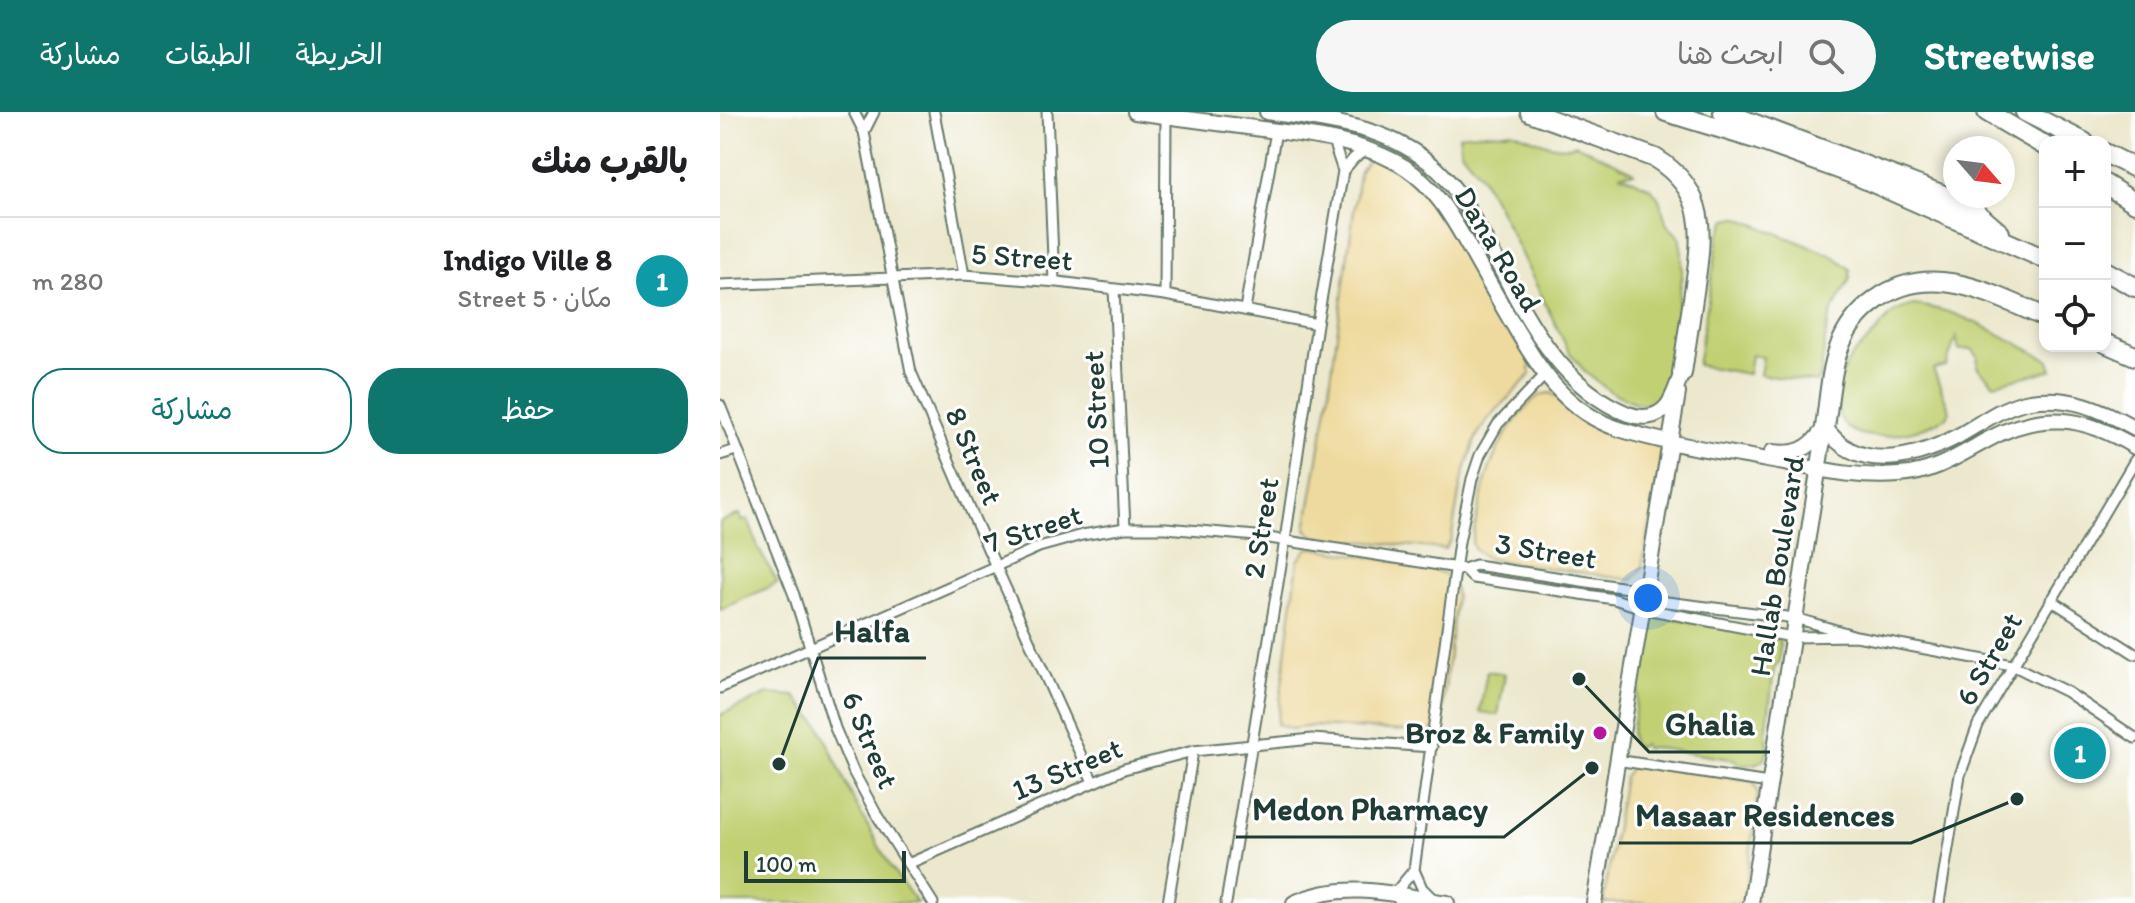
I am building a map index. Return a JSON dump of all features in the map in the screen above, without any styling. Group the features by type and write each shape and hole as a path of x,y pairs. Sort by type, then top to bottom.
{"highway":[{"path":"1530,112 1655,158 1673,170 1687,187 1696,206 1701,238 1682,373"},
{"path":"1666,112 1758,140 1855,175 2039,256"},
{"path":"1723,112 1954,199 1989,223 2009,243"},
{"path":"1987,112 2039,142"},
{"path":"2025,112 2072,136"},
{"path":"2111,156 2135,168"},
{"path":"2111,188 2135,203"},
{"path":"2111,274 2135,287"},
{"path":"1825,427 1836,358 1844,337 1865,309 1893,290 1927,281 1950,281 2039,315"},
{"path":"2111,346 2135,356"}],"street":[{"name":"8 Street","path":"854,112 864,132 911,372 1093,782"},
{"path":"864,132 874,112"},
{"path":"934,112 964,275"},
{"path":"1047,112 1054,282"},
{"name":"Dana Road","path":"1135,112 1333,141 1368,149 1416,175 1440,199 1544,376 1562,396 1596,420 1622,430 1818,469 1883,476 1912,474 1953,461 2013,428 2049,420 2074,421 2097,427 2135,447"},
{"name":"Dana Road","path":"1267,112 1353,125 1377,132 1399,142 1439,171 1466,207 1547,347 1572,377 1600,400 1633,416 1652,416 1667,406 1682,373"},
{"path":"1165,295 1166,116"},
{"path":"1245,309 1276,131"},
{"name":"2 Street","path":"1230,900 1343,171 1333,141"},
{"path":"1343,171 1354,158 1368,149"},
{"name":"5 Street","path":"720,285 964,275 1165,295 1317,324"},
{"name":"10 Street","path":"1114,289 1125,528"},
{"path":"1593,900 1682,373"},
{"path":"1398,899 1414,870 1469,491 1480,455 1505,415 1544,376"},
{"path":"1825,427 1844,448 1861,456 1879,459 1904,456 1933,447 2000,411 2033,401 2057,399 2080,403 2102,410 2135,428"},
{"name":"6 Street","path":"720,405 775,543 835,728 854,773 933,903"},
{"name":"Dana Road","path":"1739,455 1752,451 1784,454 1801,451 1811,445 1825,427"},
{"name":"Hallab Boulevard","path":"1751,903 1825,427"},
{"path":"720,455 736,450"},
{"name":"6 Street","path":"1939,903 1960,775 1978,725 2135,460"},
{"name":"7 Street","path":"810,646 995,564 1082,535 1125,528 1204,531 1285,540"},
{"name":"3 Street","path":"1285,540 1460,569 1479,565 1628,588 1643,600 1792,637 1856,636"},
{"name":"3 Street","path":"1643,600 1795,618 1856,636 2012,665"},
{"path":"2051,600 2135,654"},
{"path":"720,688 810,646"},
{"path":"2012,665 2067,692 2135,738"},
{"path":"1252,744 1342,739 1432,747"},
{"name":"13 Street","path":"908,864 1093,782 1156,759 1252,744"},
{"path":"1168,903 1193,751"},
{"path":"1616,760 1769,783"},
{"path":"1414,870 1422,888 1441,902"},
{"path":"1294,903 1333,890 1441,902"}],"green space":[{"path":"1511,131 1561,147 1576,144 1631,170 1634,173 1620,174 1651,188 1659,199 1667,225 1679,236 1682,278 1668,383 1665,393 1647,405 1611,392 1586,373 1569,352 1498,207 1479,173 1461,151 1459,135"},
{"path":"1737,217 1833,256 1850,269 1850,279 1832,311 1820,379 1816,382 1760,375 1763,357 1751,355 1748,374 1697,365 1719,235 1727,219"},
{"path":"1914,305 1949,312 1983,326 2049,360 2052,370 1994,384 1977,367 1978,357 1972,349 1959,350 1956,337 1946,366 1933,369 1950,411 1947,417 1906,433 1885,436 1866,435 1850,429 1840,417 1837,397 1847,364 1892,314"},
{"path":"740,514 742,521 748,519 759,550 778,583 720,610 720,522"},
{"path":"1656,615 1777,638 1780,642 1766,735 1768,749 1763,759 1753,764 1738,764 1736,760 1650,747 1646,749 1643,744 1638,748 1632,742 1650,620"},
{"path":"1487,671 1505,674 1498,715 1480,712"},
{"path":"768,694 795,696 820,726 855,803 890,866 917,903 720,903 720,715"}],"sand":[{"path":"1371,158 1398,169 1417,184 1438,210 1503,324 1530,360 1530,375 1488,419 1476,437 1461,482 1451,540 1445,549 1315,537 1306,529 1328,400 1359,173"},
{"path":"1550,393 1659,446 1663,454 1642,567 1632,580 1488,559 1474,549 1472,542 1479,506 1495,455 1525,409 1536,398"},
{"path":"1307,549 1427,568 1450,578 1456,595 1442,714 1433,730 1314,726 1291,729 1277,724 1298,561"},
{"path":"1634,763 1753,781 1758,793 1744,903 1603,903 1624,777"}],"place":[{"name":"Ghalia","path":"1579,679"},
{"name":"Broz & Family","path":"1600,733"},
{"name":"Indigo Ville 8","path":"2080,753"},
{"name":"Halfa","path":"779,764"},
{"name":"Medon Pharmacy","path":"1592,768"},
{"name":"Masaar Residences","path":"2017,799"}]}
